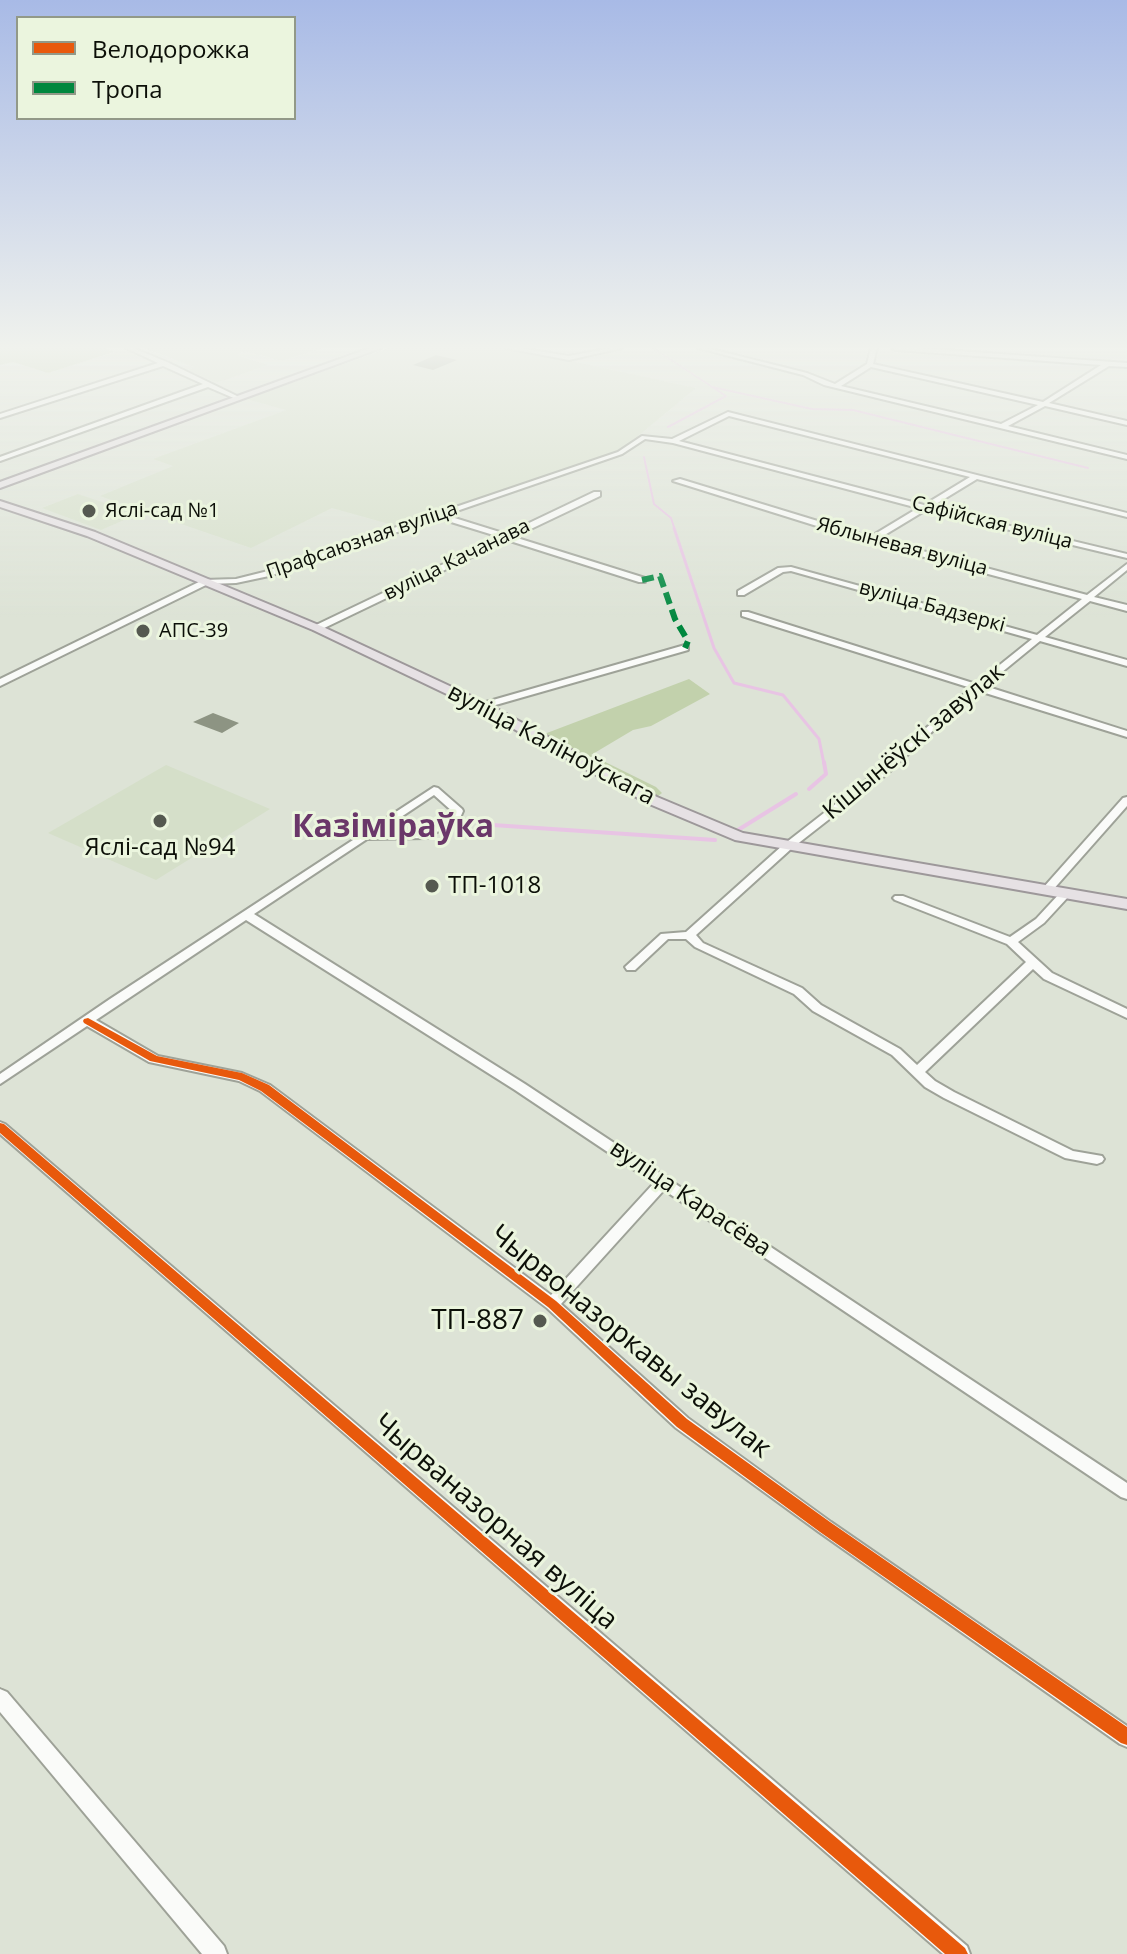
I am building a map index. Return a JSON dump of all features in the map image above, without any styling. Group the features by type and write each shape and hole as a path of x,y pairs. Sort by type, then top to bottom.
{"main road":[{"path":"0,477 109,439"},
{"path":"0,485 120,439"},
{"name":"вуліца Каліноўскага","path":"0,504 91,534 317,628 482,706 652,800 740,837 1127,904"}],"street":[{"path":"0,459 55,439"},
{"name":"Прафсаюзная вуліца","path":"0,683 206,582 236,581 266,574 620,453 641,439"},
{"name":"Прафсаюзная вуліца","path":"660,439 677,439"},
{"name":"Прафсаюзная вуліца","path":"825,439 974,478"},
{"path":"1056,439 1127,457"},
{"name":"Сафійская вуліца","path":"673,441 926,508 1127,556"},
{"path":"871,540 974,478 1127,515"},
{"name":"Яблыневая вуліца","path":"677,481 871,540 1127,608"},
{"name":"вуліца Качанава","path":"317,628 597,494"},
{"path":"437,515 642,580"},
{"name":"Кішынёўскі завулак","path":"689,935 787,847 883,772 978,687 1127,566"},
{"name":"вуліца Бадзеркі","path":"741,593 781,570 791,569 1127,663"},
{"path":"745,614 1127,734"},
{"path":"482,706 685,648"},
{"path":"0,1080 88,1021 247,915 365,836 434,790 458,811 437,831 427,835 365,836"},
{"path":"1047,890 1127,800"},
{"path":"1011,942 1040,921 1064,895"},
{"path":"899,898 1011,942 1048,976 1127,1014"},
{"name":"вуліца Карасёва","path":"247,915 664,1181 1127,1492"},
{"path":"631,967 665,936 689,935 699,945 798,991 817,1008 896,1052 919,1070 930,1084 949,1095 1070,1155 1097,1159"},
{"path":"919,1070 1032,963"},
{"name":"Чырвоназоркавы завулак","path":"88,1021 154,1059 242,1077 265,1088 552,1304 682,1423 825,1527 1127,1737"},
{"name":"Чырваназорная вуліца","path":"0,1127 959,1954"},
{"path":"552,1304 664,1181"},
{"path":"2,1704 216,1954"}],"shaded area":[{"path":"207,439 634,439 615,455 400,527 332,508 251,548 100,496 173,466 153,459"},
{"name":"Яслі-сад №1","path":"78,494 138,514 101,530 42,508"},
{"name":"Яслі-сад №94","path":"166,765 270,809 156,880 48,833"}],"green space":[{"path":"689,679 710,694 651,726 633,730 591,755 656,787 662,793 657,797 539,736"}],"building":[{"path":"213,713 239,723 222,733 193,722"}],"waterway":[{"path":"971,439 1088,468"},
{"path":"644,457 654,504 671,518 675,530"},
{"path":"674,528 714,648 734,683 783,695 819,739 824,764"},
{"path":"809,789 826,774 824,762"},
{"path":"738,830 796,794"},
{"path":"478,824 715,840"}],"marked path":[{"path":"642,580 660,576 675,619 688,641 685,648"}],"cycle path":[{"path":"88,1021 154,1059 242,1077 265,1088 552,1304 682,1423 825,1527 1127,1737"},
{"path":"0,1127 959,1954"}],"place":[{"name":"Яслі-сад №1","path":"89,511"},
{"name":"АПС-39","path":"143,631"},
{"name":"Яслі-сад №94","path":"160,821"},
{"name":"ТП-1018","path":"432,886"},
{"name":"ТП-887","path":"540,1321"}],"district":[{"name":"Казіміраўка","path":"393,828"}]}
